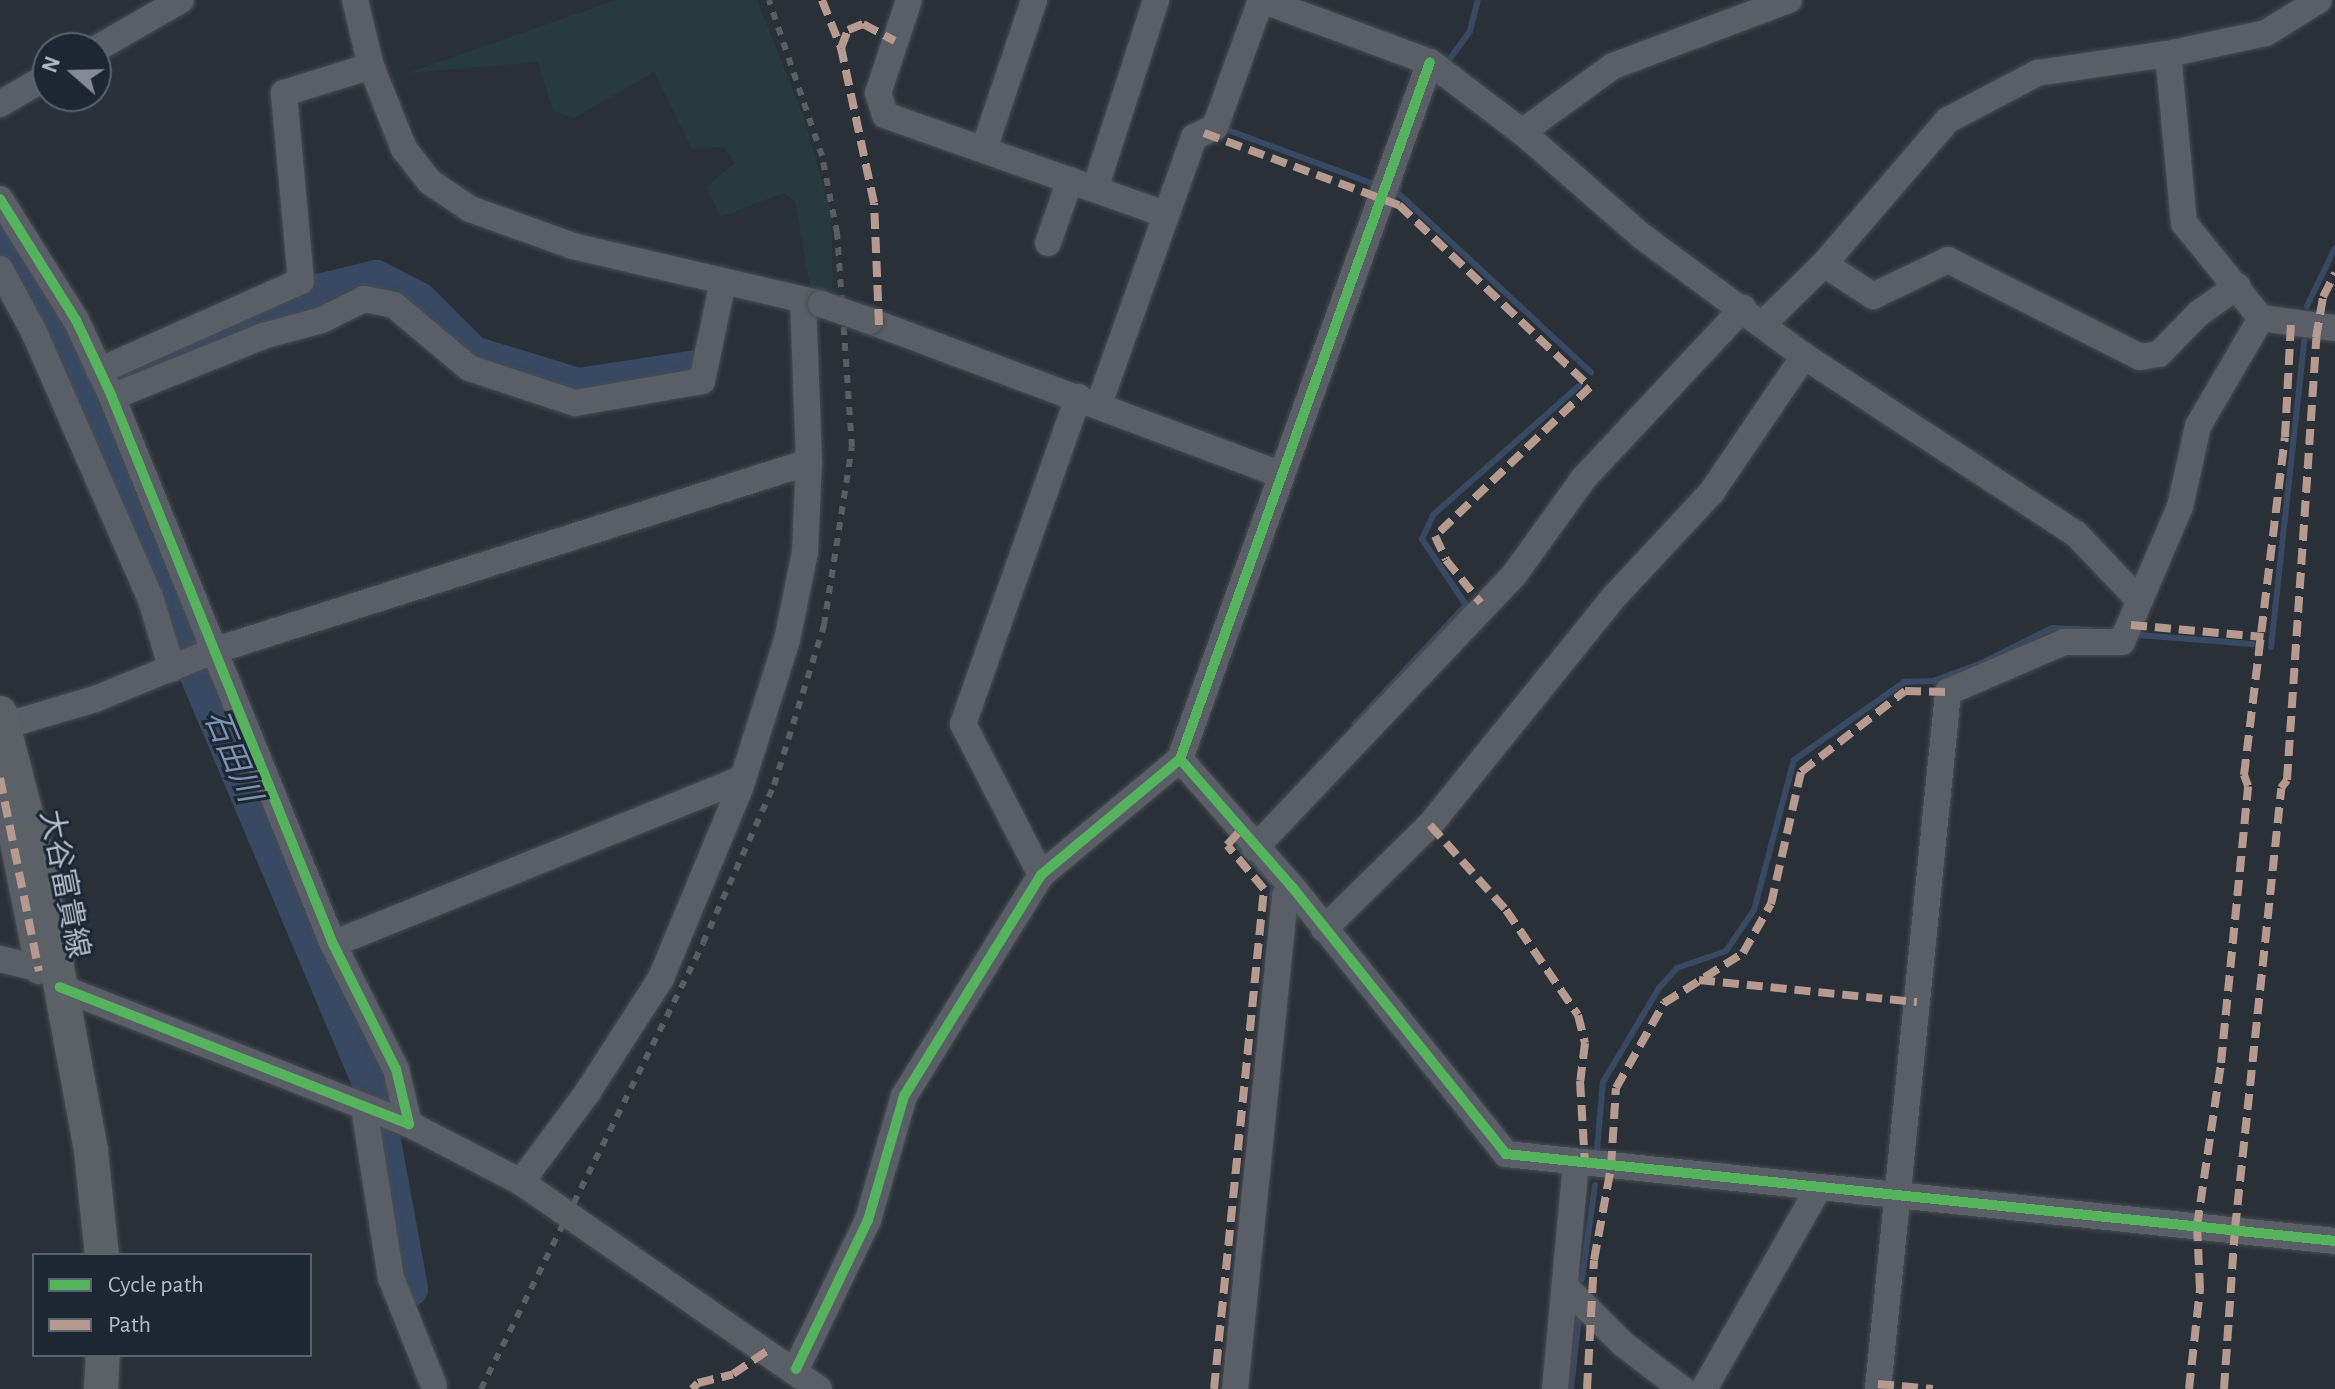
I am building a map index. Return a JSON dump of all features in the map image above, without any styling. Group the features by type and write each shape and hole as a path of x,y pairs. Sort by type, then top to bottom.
{"main road":[{"name":"大谷富貴線","path":"2,719 35,848 48,963 91,1151 102,1253"},
{"path":"101,1389 103,1357"}],"street":[{"path":"112,40 181,0"},
{"path":"355,0 371,66 404,149 430,182 470,209 573,246 812,302 870,321 1281,475"},
{"path":"909,0 878,93 885,115 1165,214"},
{"path":"984,149 1034,0"},
{"path":"1048,243 1082,184 1156,0"},
{"path":"1041,875 963,724 1194,137 1215,127 1262,0 1430,62 1522,132 1643,237 1754,316 1804,356 2075,533 2139,600"},
{"path":"1522,132 1613,66 1789,0"},
{"path":"1255,848 1514,575 1584,478 1754,316 1824,264 1948,120 2037,73 2168,54 2266,33 2319,0"},
{"path":"2168,54 2184,223 2261,318 2335,328"},
{"path":"796,1369 868,1220 904,1096 1041,875 1180,759 1430,62"},
{"path":"99,371 301,281 284,93 371,66"},
{"path":"0,104 32,85"},
{"path":"0,199 76,320 112,397 333,944 396,1069 402,1122"},
{"path":"1824,264 1873,296 1948,260 2140,357 2159,354 2199,313 2238,286"},
{"path":"0,269 34,332 150,597 176,667"},
{"path":"112,397 263,336 322,320 364,299 394,305 469,368 575,403 702,381 723,281"},
{"path":"521,1182 587,1093 661,978 743,778 787,640 805,552 812,302"},
{"path":"1878,1389 1948,692 2064,642 2122,642 2180,507 2198,426 2261,318"},
{"path":"1324,929 1430,825 1613,598 1711,493 1804,356"},
{"path":"2,719 95,699 213,651 809,462"},
{"path":"1180,759 1293,888 1506,1154 2335,1241"},
{"path":"0,778 48,963"},
{"path":"333,944 743,778"},
{"path":"1235,1389 1285,896 1293,888"},
{"path":"0,959 48,963 364,1108 402,1122 521,1182 710,1315 796,1369 819,1389"},
{"path":"364,1108 391,1278 434,1386"},
{"path":"1555,1389 1576,1163"},
{"path":"1704,1389 1819,1187"},
{"path":"1566,1287 1623,1344 1682,1389"}],"green space":[{"path":"616,0 757,0 803,115 831,212 833,295 810,286 795,201 783,193 721,217 706,187 735,163 724,147 692,149 654,72 574,118 553,111 538,62 408,73"}],"waterway":[{"path":"1449,60 1470,31 1478,0"},
{"path":"1225,129 1371,183"},
{"path":"1399,185 1397,192 1591,372"},
{"name":"石田川","path":"0,241 23,276 79,394 374,1092 410,1289"},
{"path":"2307,306 2335,248"},
{"path":"115,381 318,292 376,278 419,300 473,354 578,386 697,368"},
{"path":"2271,647 2304,341"},
{"path":"1355,724 1466,605 1422,539 1433,515 1579,386"},
{"path":"1597,1150 1603,1082 1659,988 1677,968 1726,951 1754,910 1794,760 1904,682 1933,681 1982,663 2052,628 2091,630"},
{"path":"2139,635 2253,644"},
{"path":"1239,847 1274,885 1272,898"},
{"path":"1582,1279 1595,1185"},
{"path":"1571,1389 1579,1317"}],"railway":[{"path":"481,1389 703,943 774,785 824,625 852,447 837,233 822,156 769,0"}],"marked path":[{"path":"822,0 841,48"},
{"path":"879,325 874,203 841,48 848,30 863,24 895,41"},
{"path":"1204,133 1399,205 1590,387 1435,536 1446,560 1481,603"},
{"path":"2224,1389 2235,1229 2281,788 2287,780 2316,338 2323,297 2335,273"},
{"path":"2189,1389 2200,1289 2197,1226 2221,1063 2248,786 2244,775 2285,437 2291,323"},
{"path":"2131,625 2263,637"},
{"path":"1587,1389 1594,1260 1611,1167 1616,1088 1664,1003 1743,953 1771,904 1801,772 1905,691 1948,692"},
{"path":"0,778 39,971"},
{"path":"1430,825 1506,910 1578,1015 1585,1043 1580,1081 1585,1164"},
{"path":"1214,1389 1264,889 1227,845 1240,831"},
{"path":"1699,980 1917,1002"},
{"path":"692,1389 698,1383 733,1374 767,1351"},
{"path":"1878,1384 1933,1389"}],"cycle path":[{"path":"796,1369 868,1220 904,1096 1041,875 1180,759 1430,62"},
{"path":"0,199 76,320 112,397 333,944 396,1069 409,1124 60,987"},
{"path":"1180,759 1293,888 1506,1154 2335,1241"}]}
